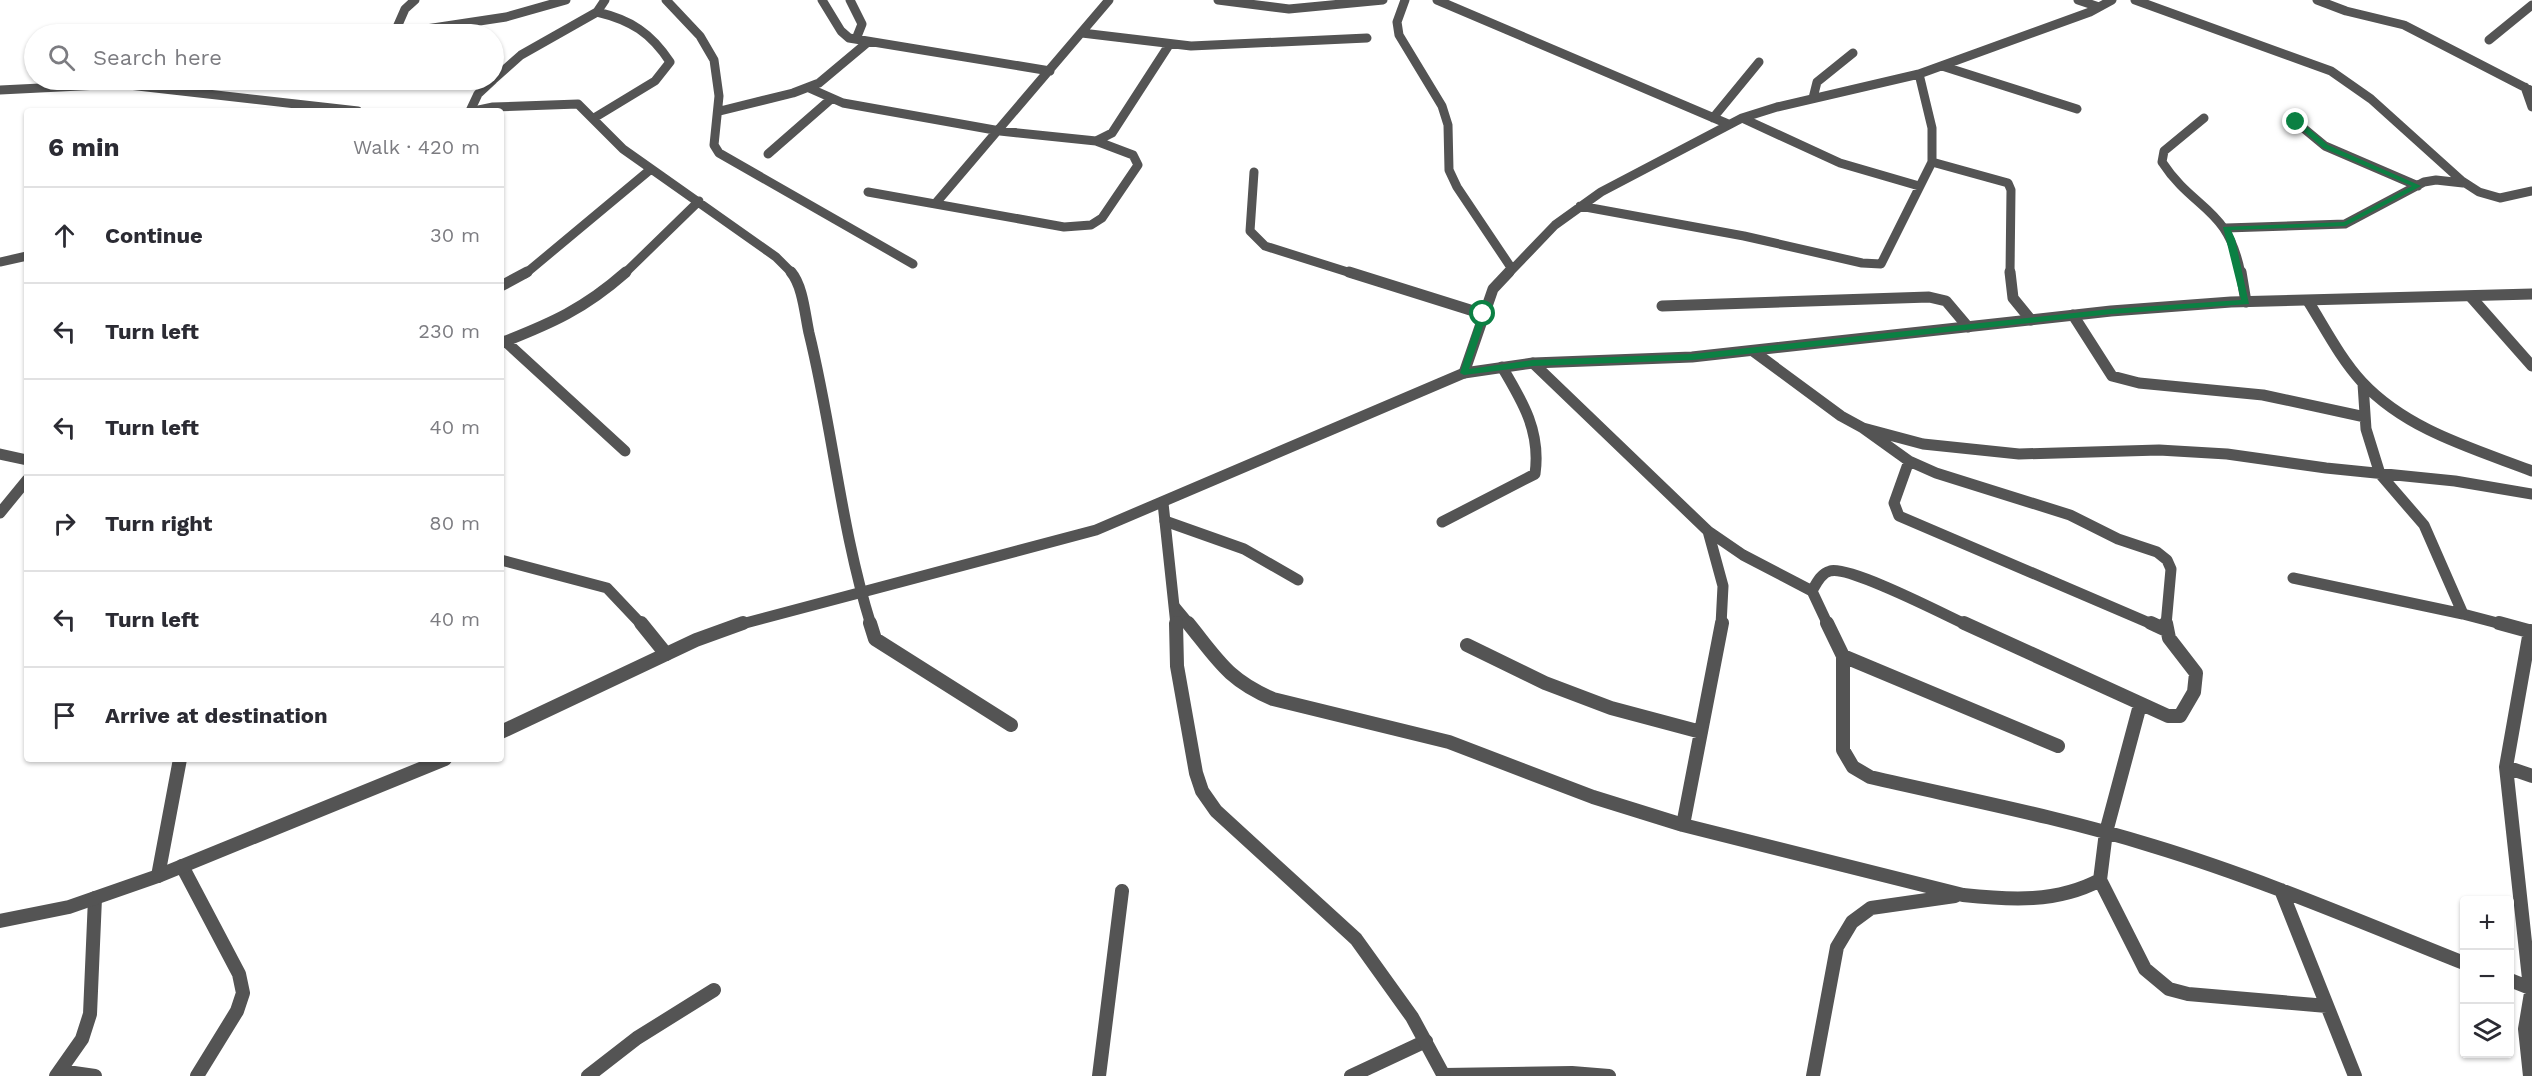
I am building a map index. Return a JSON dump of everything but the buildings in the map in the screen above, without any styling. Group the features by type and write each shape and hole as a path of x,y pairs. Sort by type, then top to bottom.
{"street":[{"path":"398,24 405,9 415,0"},
{"path":"459,24 506,17 566,0"},
{"path":"504,70 521,56 597,12 605,0"},
{"path":"666,0 711,51 716,70 720,111 714,145 719,153 914,264"},
{"path":"822,0 841,31 856,39 1050,71"},
{"path":"850,0 862,24 856,39"},
{"path":"935,204 1000,131 1109,0"},
{"path":"1218,0 1289,9 1383,0"},
{"path":"1405,0 1397,22 1399,35 1442,106 1448,125 1449,170 1457,187 1512,269"},
{"path":"1437,0 1728,124"},
{"path":"2078,0 2099,7"},
{"path":"1464,373 1493,289 1555,225 1580,206 1742,118 1813,98 1919,74 2099,7 2112,0"},
{"path":"2135,0 2331,71 2353,84 2436,155 2463,183"},
{"path":"2317,0 2346,11 2404,25 2529,89 2532,107"},
{"path":"2489,40 2532,5"},
{"path":"594,118 655,81 670,62 657,40 629,19 597,12"},
{"path":"1082,33 1169,45 1367,38"},
{"path":"720,111 809,88 819,83 868,42"},
{"path":"1096,141 1112,133 1169,45"},
{"path":"1813,98 1817,82 1853,53"},
{"path":"1713,118 1760,62"},
{"path":"1942,66 2077,109"},
{"path":"1580,206 1881,264 1932,162 1935,146 1933,125 1919,74"},
{"path":"809,88 843,103 1000,131 1096,141 1133,155 1138,165 1102,218 1091,225 1064,227 868,192"},
{"path":"0,90 24,89"},
{"path":"172,90 328,108"},
{"path":"473,108 478,94 482,90"},
{"path":"768,154 831,99"},
{"path":"488,108 578,104 623,149 776,256 796,283 825,398 828,428 861,594 875,639 1011,725"},
{"path":"1742,118 1840,163 1919,186"},
{"path":"2204,118 2164,151 2163,162 2179,185 2226,228 2231,239 2246,302"},
{"path":"2296,122 2325,146 2418,186"},
{"path":"1932,162 2008,183 2010,190 2010,290 2013,298 2031,320"},
{"path":"504,284 528,272 651,169"},
{"path":"1254,172 1250,231 1265,246 1483,314"},
{"path":"2226,228 2345,224 2418,186 2436,180 2463,183 2500,198 2532,191"},
{"path":"504,342 562,319 585,305 699,201"},
{"path":"0,262 24,257"},
{"path":"504,731 666,654 741,624 1096,530 1464,373 1533,363 1692,357 2073,315 2246,302 2532,294"},
{"path":"1662,306 1929,297 1946,301 1968,327"},
{"path":"2471,297 2532,366"},
{"path":"2308,301 2363,384 2398,414 2430,430 2532,471"},
{"path":"2073,315 2112,376 2139,383 2263,395 2365,417"},
{"path":"504,343 625,451"},
{"path":"1754,351 1841,416 1909,461 1962,483 2070,515 2118,539 2157,552 2167,560 2171,569 2166,630 2177,651 2191,663 2198,674 2198,683 2186,710 2180,716 2168,716 1855,574 1832,569 1822,573 1812,591"},
{"path":"1533,363 1708,531 1743,555 1812,591 1843,656 1845,678 1843,750 1853,767 1870,777 2106,832 2281,890 2460,961"},
{"path":"1443,522 1535,474 1537,451 1534,423 1502,367"},
{"path":"2363,384 2365,417 2371,448 2380,474 2424,525 2434,541 2463,614"},
{"path":"1863,429 1923,444 2019,454 2105,450 2227,454 2380,474 2455,481 2532,494"},
{"path":"0,454 24,459"},
{"path":"1909,461 1894,503 1899,516 2166,630"},
{"path":"0,513 24,484"},
{"path":"1163,503 1175,607 1177,666 1202,790 1216,811 1356,939 1380,969 1426,1041 1444,1076 1572,1073 1609,1076"},
{"path":"1165,521 1244,549 1298,580"},
{"path":"1683,825 1724,611 1723,586 1708,531"},
{"path":"504,561 607,588 621,600 666,654"},
{"path":"2293,578 2463,614 2531,631 2506,767 2508,804 2531,988 2525,1029 2530,1076"},
{"path":"1175,607 1231,676 1250,689 1273,699 1449,742 1593,797 1683,825 1963,895 1995,898 2042,897 2087,889 2100,880"},
{"path":"1467,645 1545,683 1593,702 1701,732"},
{"path":"1843,656 2058,746"},
{"path":"2140,705 2106,832 2100,880 2145,969 2155,980 2169,989 2188,994 2327,1006"},
{"path":"158,876 179,762"},
{"path":"0,921 69,907 158,876 439,762"},
{"path":"2506,767 2532,776"},
{"path":"182,866 239,974 243,993 228,1028 196,1076"},
{"path":"2281,890 2355,1076"},
{"path":"1099,1076 1122,891"},
{"path":"1814,1076 1837,947 1852,922 1871,909 1963,895"},
{"path":"58,1073 82,1039 90,1014 95,898"},
{"path":"2514,982 2531,988"},
{"path":"588,1076 637,1038 714,990"},
{"path":"1351,1076 1426,1041"},
{"path":"58,1073 95,1076"}],"route":[{"path":"1483,314 1464,373 1533,363 1692,357 2111,311 2246,302 2231,239 2226,228 2345,224 2418,186 2325,146 2296,122"}]}
